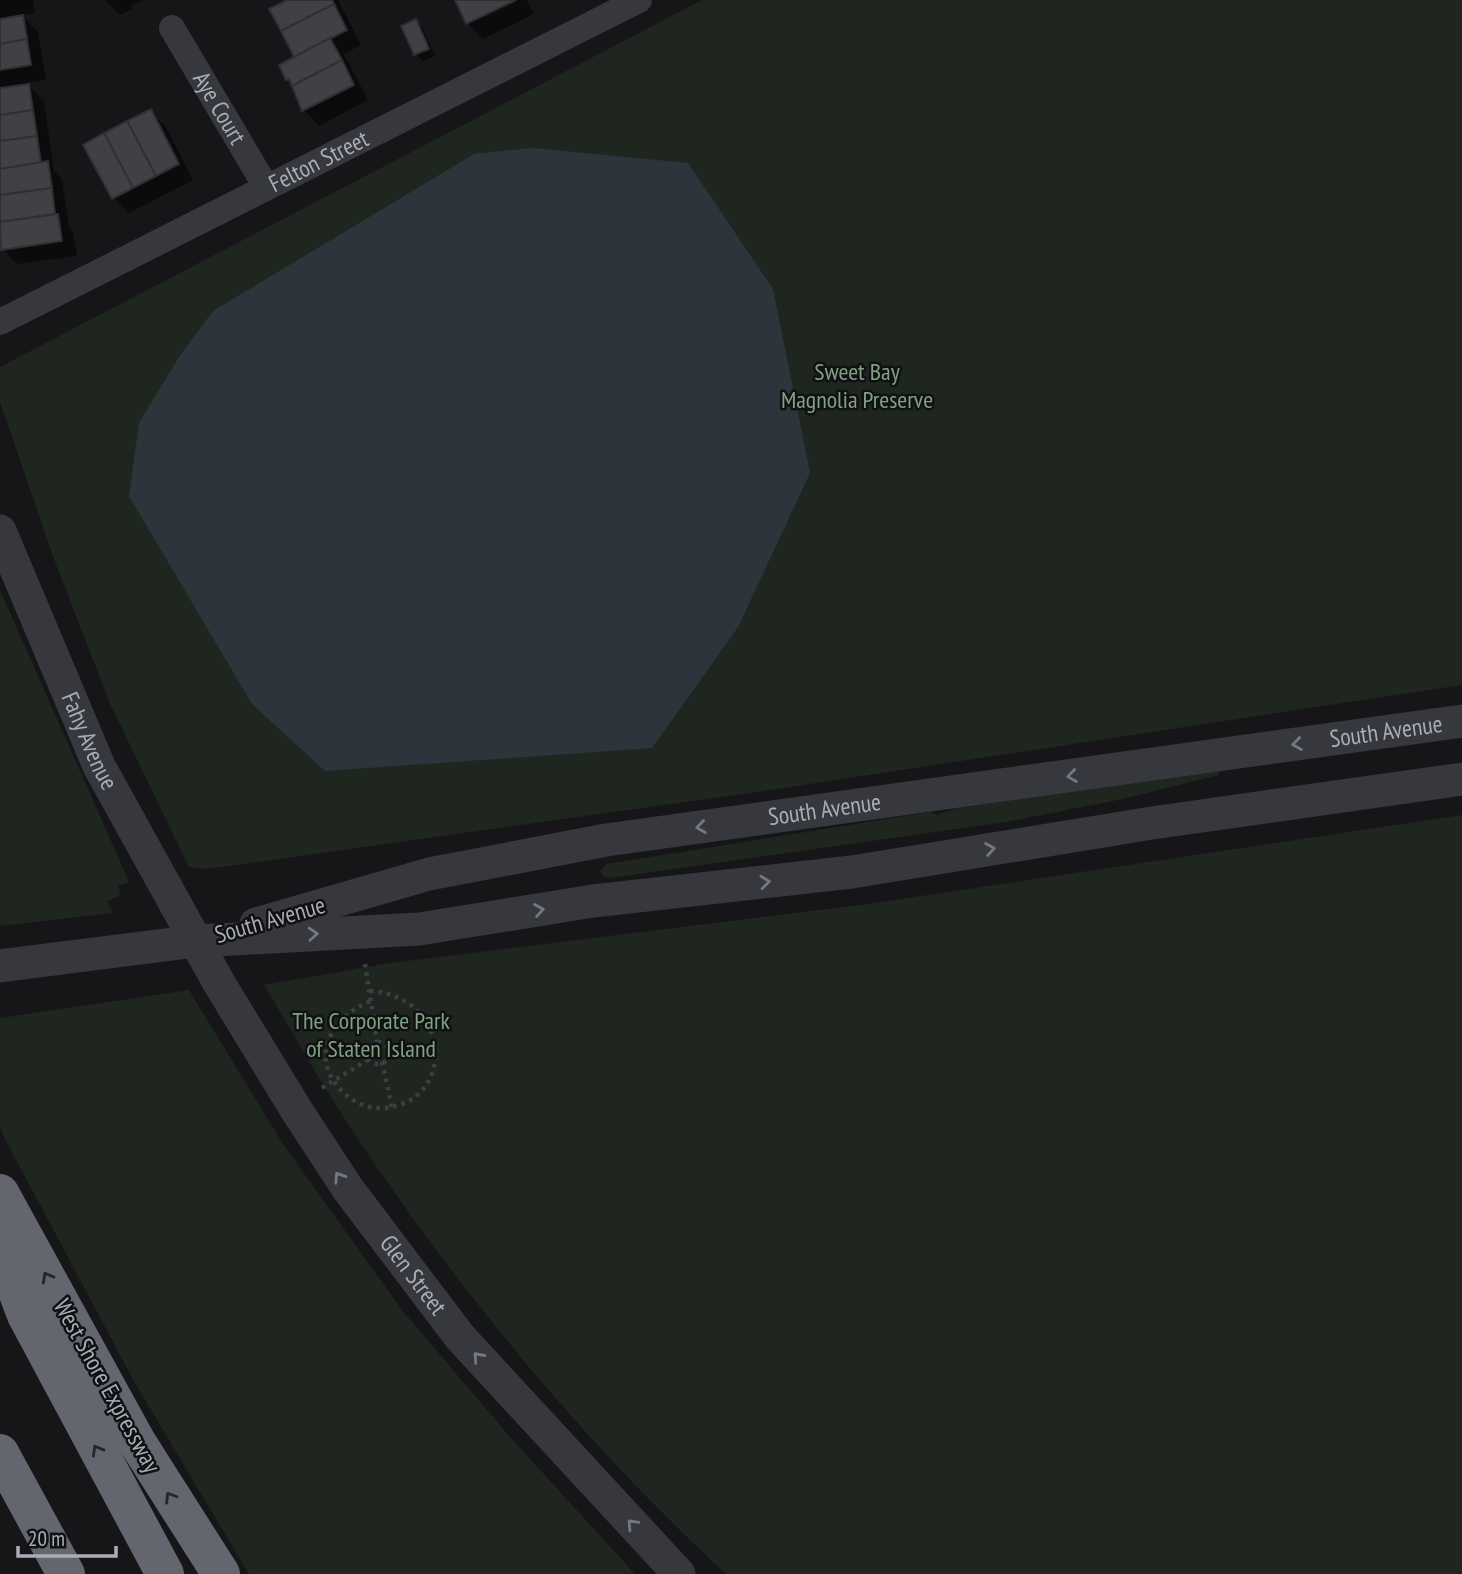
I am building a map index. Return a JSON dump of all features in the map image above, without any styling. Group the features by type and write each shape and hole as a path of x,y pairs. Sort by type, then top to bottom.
{"highway":[{"name":"West Shore Expressway","path":"0,1193 113,1401 166,1490 221,1574"},
{"path":"0,1246 26,1315 165,1574"},
{"path":"0,1453 65,1574"}],"street":[{"name":"Felton Street","path":"0,323 266,187 603,8 639,0"},
{"name":"Aye Court","path":"172,27 266,187"},
{"name":"Fahy Avenue","path":"0,531 99,766 196,941"},
{"name":"South Avenue","path":"196,941 429,874 606,839 1462,721"},
{"name":"South Avenue","path":"0,966 196,941 419,929 593,901 852,872 1152,823 1462,779"},
{"name":"Glen Street","path":"196,941 297,1111 348,1189 460,1337 679,1574"}],"path":[{"path":"365,964 377,1042"},
{"path":"370,991 393,995 408,1002 421,1013 435,1043 435,1060 421,1091 408,1101 392,1107 379,1108 354,1101 343,1093 328,1068 328,1038 335,1024 349,1011 371,1001"},
{"path":"377,1042 388,1049 388,1056 382,1062 375,1063 369,1059 368,1048 377,1042"},
{"path":"322,1088 369,1059"},
{"path":"382,1062 392,1107"}],"green space":[{"name":"Sweet Bay Magnolia Preserve","path":"702,0 1462,0 1462,685 750,793 207,869 189,867 111,706 54,559 0,402 0,367"},
{"path":"0,590 129,882 118,886 121,895 107,901 113,913 0,926"},
{"path":"1217,769 1219,775 1123,799 1006,822 610,878 604,877 600,871 607,864 930,812 937,815 954,809"},
{"name":"The Corporate Park of Staten Island","path":"1462,815 1462,1574 726,1574 624,1473 574,1419 479,1306 434,1248 352,1130 264,985 390,963 868,904"},
{"path":"189,990 283,1144 402,1310 511,1438 635,1574 249,1574 136,1385 0,1128 0,1018"}],"shaded area":[{"path":"532,148 688,163 773,289 810,473 738,627 652,748 325,771 252,704 129,496 139,423 179,357 213,311 474,154"}],"building":[{"path":"287,0 332,0 334,4 281,31 269,9"},
{"path":"455,0 516,0 466,24"},
{"path":"334,4 347,30 294,57 281,31"},
{"path":"23,15 27,39 0,44 0,19"},
{"path":"416,19 429,49 414,55 401,26"},
{"path":"330,38 342,60 292,86 279,65"},
{"path":"27,39 31,65 0,70 0,44"},
{"path":"342,60 354,85 302,111 292,86"},
{"path":"29,84 33,110 0,115 0,88"},
{"path":"151,109 179,164 156,176 127,121"},
{"path":"33,110 37,136 0,141 0,115"},
{"path":"127,121 156,176 133,188 104,133"},
{"path":"104,133 133,188 112,199 83,145"},
{"path":"37,136 41,163 0,169 0,141"},
{"path":"48,161 52,188 0,195 0,169"},
{"path":"52,188 55,214 0,222 0,195"},
{"path":"58,214 62,241 1,250 0,222"}]}
